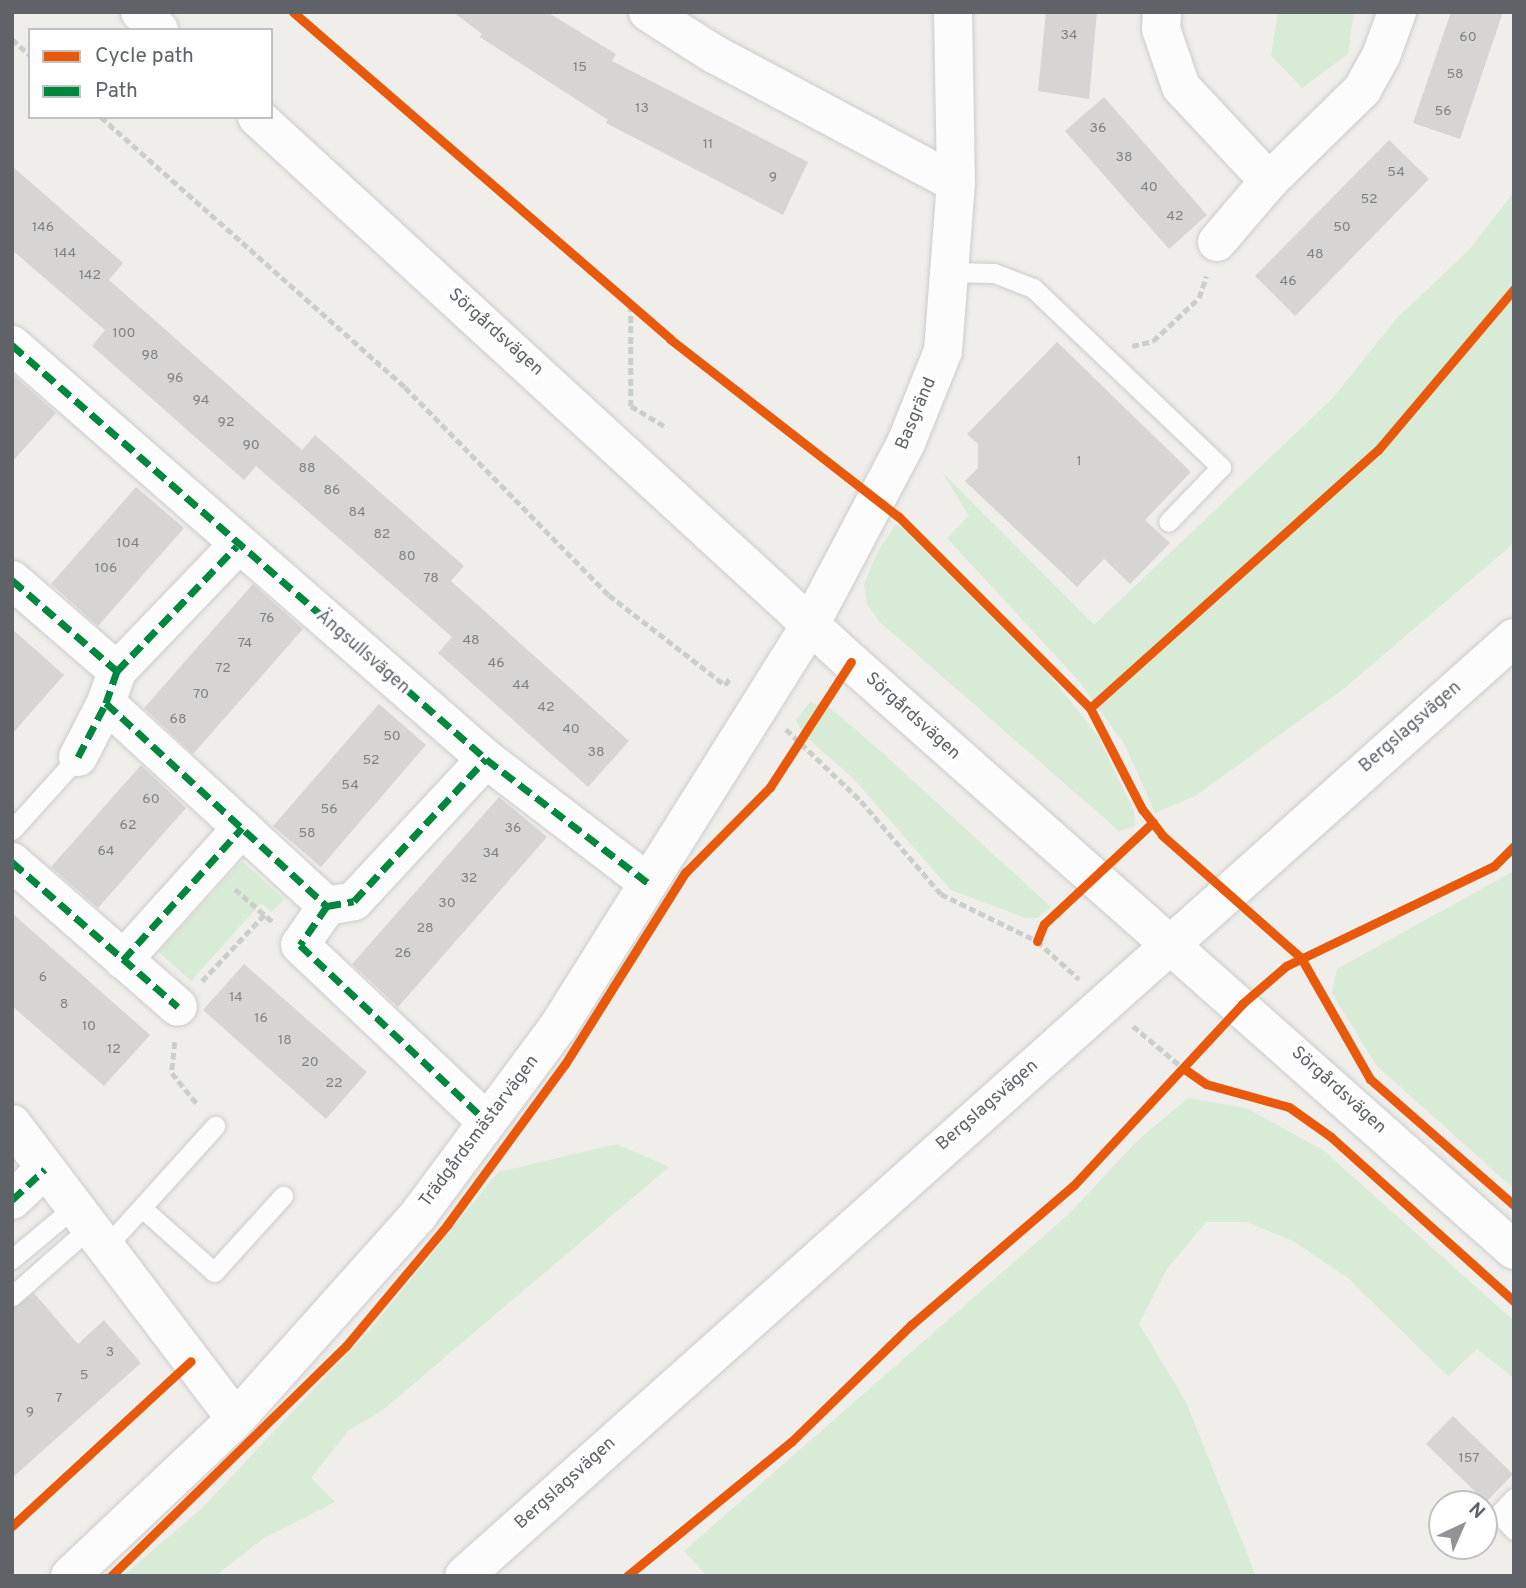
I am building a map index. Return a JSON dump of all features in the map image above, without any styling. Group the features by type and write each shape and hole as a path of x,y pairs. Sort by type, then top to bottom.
{"street":[{"path":"140,12 157,28"},
{"path":"649,12 714,54 956,183"},
{"name":"Basgränd","path":"810,625 906,443 943,351 956,183 953,12"},
{"path":"1162,12 1161,29 1181,87 1269,181"},
{"path":"1217,242 1269,181 1362,90 1381,56 1397,12"},
{"name":"Sörgårdsvägen","path":"259,119 810,625 1514,1250"},
{"name":"Ängsullsvägen","path":"12,345 237,546 486,760 648,883"},
{"path":"78,757 111,687 237,546"},
{"path":"12,580 242,828 327,906"},
{"name":"Trädgårdsmästarvägen","path":"70,1576 236,1419 419,1214 558,1027 810,625"},
{"name":"Bergslagsvägen","path":"464,1576 902,1181 1106,1004 1170,943 1514,638"},
{"path":"486,760 354,901 327,906 300,945 487,1122"},
{"path":"123,960 242,828"},
{"path":"12,862 177,1006"},
{"path":"12,1124 89,1229 236,1419"},
{"path":"12,1200 45,1170"}],"lane":[{"path":"949,272 995,273 1032,288 1221,467 1168,522"},
{"path":"12,830 78,757"},
{"path":"12,1259 142,1209 215,1126"},
{"path":"142,1209 214,1272 283,1196"},
{"path":"19,1290 89,1229"},
{"path":"1514,1498 1499,1514 1514,1530"}],"path":[{"path":"12,39 28,53"},
{"path":"103,119 405,387 609,595 725,685 737,667"},
{"path":"1100,353 1153,341 1199,298 1217,242"},
{"path":"621,296 640,314"},
{"path":"631,305 631,406 664,426"},
{"path":"782,723 796,742 861,801 941,894 1039,937 1106,1004 1195,1076"},
{"path":"790,754 804,731"},
{"path":"208,865 300,945"},
{"path":"1174,1077 1192,1059"}],"green space":[{"path":"1278,12 1354,12 1348,54 1302,88 1271,55"},
{"path":"1514,192 1514,543 1346,687 1195,796 1155,813 1125,745 1078,680 947,538 969,516 942,472 1094,625 1332,399 1397,318 1469,250"},
{"path":"896,524 907,530 1044,668 1098,736 1134,812 1135,826 1119,831 880,622 867,604 864,584 878,551"},
{"path":"810,702 830,708 1051,907 1037,918 1026,918 951,890 853,778 806,737 796,720"},
{"path":"242,861 284,899 272,912 261,903 191,981 159,952"},
{"path":"1514,871 1514,1189 1376,1065 1332,993 1337,969"},
{"path":"1188,1098 1246,1108 1323,1150 1514,1321 1514,1378 1477,1349 1448,1376 1348,1278 1295,1242 1247,1222 1206,1222 1167,1269 1139,1324 1186,1402 1256,1576 707,1576 684,1551 1069,1214 1137,1141"},
{"path":"617,1144 669,1167 384,1409 348,1431 311,1478 335,1502 264,1538 215,1576 123,1576 201,1509 370,1330 498,1172"}],"building":[{"path":"453,12 547,12 616,54 612,61 808,162 783,215 606,123 608,120 480,37 482,34"},
{"path":"1046,12 1097,12 1089,99 1038,91"},
{"path":"1451,12 1503,12 1460,139 1413,123"},
{"path":"1104,97 1207,215 1169,249 1065,131"},
{"path":"1389,140 1429,179 1295,316 1255,276"},
{"path":"12,166 123,263 109,280 302,450 315,435 464,566 451,581 629,741 588,787 438,653 452,637 256,466 244,480 92,346 105,330 12,250"},
{"path":"1057,342 1191,472 1145,520 1170,543 1130,584 1104,559 1077,587 965,481 978,468 978,444 967,434"},
{"path":"12,374 56,413 12,462"},
{"path":"136,487 184,528 98,626 51,584"},
{"path":"253,584 303,629 193,754 144,708"},
{"path":"12,629 64,675 12,734"},
{"path":"379,704 426,745 321,867 273,826"},
{"path":"141,765 186,808 98,908 51,867"},
{"path":"499,797 547,837 398,1007 352,964"},
{"path":"12,913 150,1035 104,1086 12,1006"},
{"path":"244,964 367,1072 326,1119 203,1010"},
{"path":"34,1293 78,1344 104,1320 141,1363 12,1478 12,1308"},
{"path":"1453,1416 1513,1474 1498,1490 1474,1490 1426,1444"}],"marked path":[{"path":"12,345 486,759 648,883"},
{"path":"117,671 237,546"},
{"path":"12,580 117,671 106,703 327,906 300,945 487,1122"},
{"path":"78,757 106,703"},
{"path":"327,906 354,901 486,759"},
{"path":"123,960 242,828"},
{"path":"12,862 178,1007"},
{"path":"12,1200 45,1169"}],"cycle path":[{"path":"293,12 670,339 899,517 1090,708 1142,809 1162,835 1301,958 1370,1079 1514,1205"},
{"path":"1090,708 1378,450 1514,289"},
{"path":"111,1576 346,1346 447,1225 565,1064 685,873 770,787 851,662"},
{"path":"1037,941 1044,924 1153,822"},
{"path":"627,1576 791,1442 911,1325 1074,1185 1242,1004 1286,966 1494,866 1514,846"},
{"path":"1183,1068 1206,1084 1289,1107 1331,1137 1514,1301"},
{"path":"12,1526 191,1361"}]}
